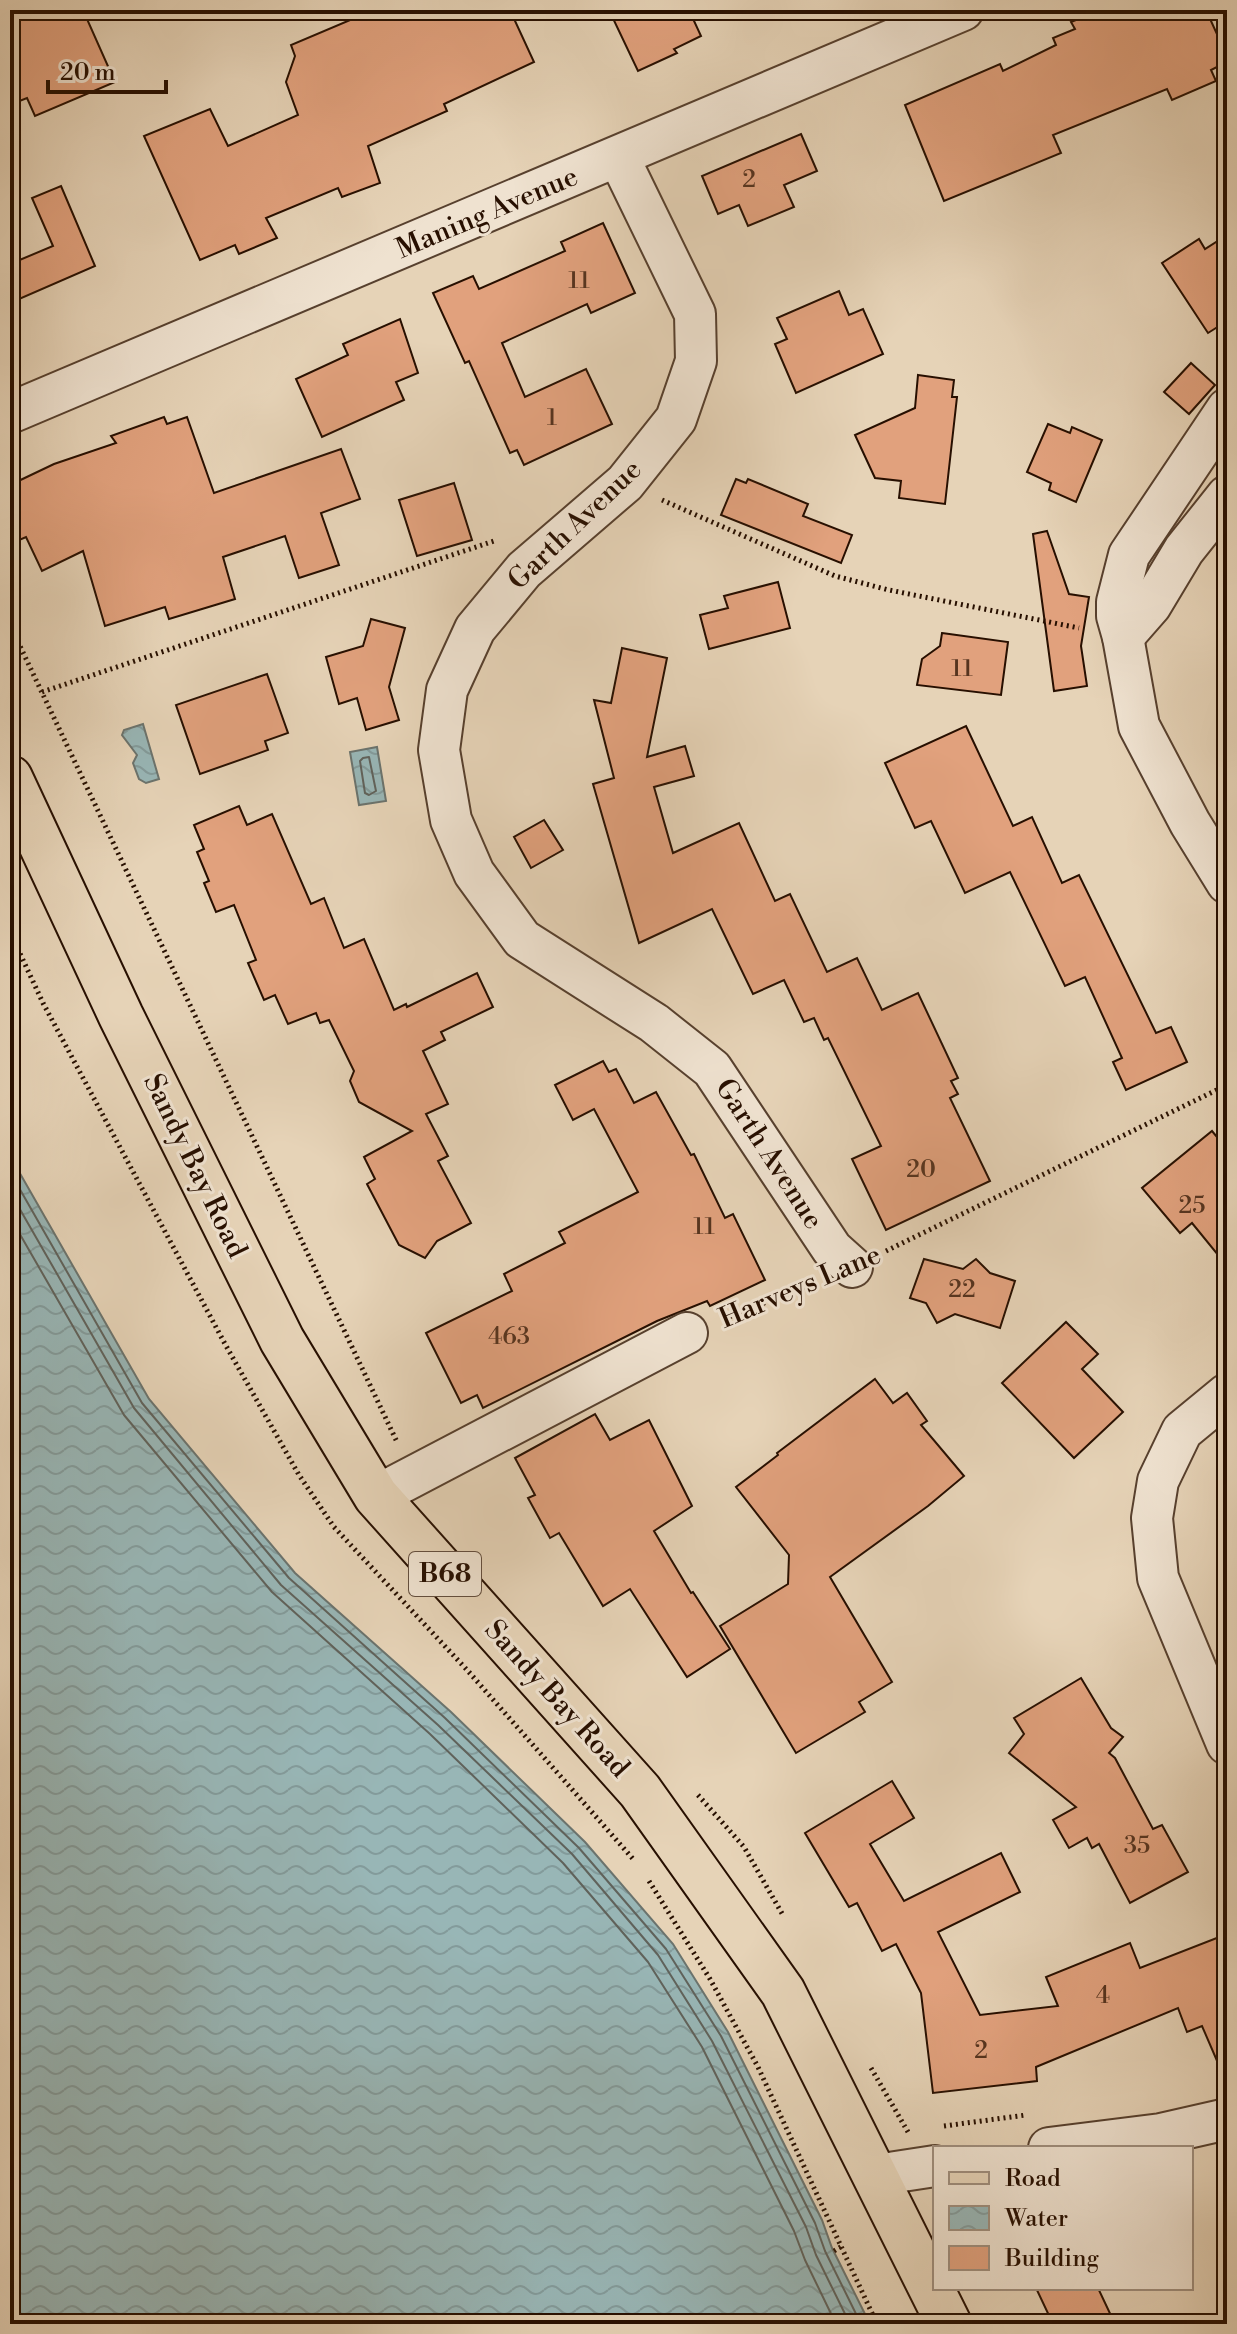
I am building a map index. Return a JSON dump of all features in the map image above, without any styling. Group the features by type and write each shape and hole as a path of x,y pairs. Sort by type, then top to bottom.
{"main road":[{"name":"Sandy Bay Road","path":"10,778 121,1016 282,1340 376,1496 640,1791 783,1992 949,2324"}],"street":[{"name":"Maning Avenue","path":"10,413 963,10"},
{"name":"Garth Avenue","path":"619,158 695,314 696,361 676,419 625,483 524,570 475,629 447,690 439,750 451,820 474,873 522,939 654,1023 712,1069 832,1249 852,1267"},
{"path":"1227,409 1129,555 1117,602 1117,616 1139,726 1190,823 1227,883"},
{"path":"1123,637 1151,605 1184,550 1227,496"},
{"name":"Harveys Lane","path":"376,1496 687,1333"},
{"path":"1227,1394 1182,1431 1158,1481 1152,1518 1158,1578 1227,1744"},
{"path":"1065,2146 1161,2134 1227,2119"},
{"path":"876,2175 933,2166"}],"path":[{"path":"625,483 835,576 889,590 1123,637"},
{"path":"10,625 42,692 494,541"},
{"path":"10,932 43,1003 225,1344 299,1475 334,1527 468,1671 640,1867"},
{"name":"Harveys Lane","path":"687,1333 852,1267 1227,1085"},
{"path":"647,1879 710,1979 758,2067 877,2324"},
{"path":"834,2251 842,2246"}],"water":[{"path":"143,724 159,779 146,783 139,779 133,763 137,755 122,735 124,730"},
{"path":"377,747 386,801 359,805 350,752"},
{"path":"10,1156 149,1399 295,1573 451,1712 585,1842 673,1944 728,2032 870,2324 10,2324"}],"building":[{"path":"10,10 83,10 115,82 35,116 27,98 17,102 10,85"},
{"path":"351,10 510,10 534,62 444,104 447,111 368,146 380,183 342,197 338,188 266,218 277,238 239,254 235,245 200,260 144,136 210,109 228,146 298,115 286,82 295,56 291,45 355,18"},
{"path":"609,10 689,10 701,36 674,49 677,53 638,71"},
{"path":"1100,10 1206,10 1227,62 1211,70 1216,81 1172,100 1167,89 1053,135 1061,153 944,201 905,105 1000,64 1003,71 1056,45 1053,38 1075,29 1071,22"},
{"path":"801,134 817,171 784,185 794,207 748,226 739,205 718,214 702,176"},
{"path":"61,186 95,266 10,303 10,264 53,246 32,198"},
{"path":"603,223 635,293 591,313 587,304 502,343 525,397 586,369 612,424 524,465 517,450 510,453 469,361 465,363 433,293 473,276 479,289 565,251 561,242"},
{"path":"1227,235 1227,321 1208,333 1162,263 1199,239 1205,249"},
{"path":"839,291 849,315 863,309 883,354 796,393 775,344 787,339 777,318"},
{"path":"400,319 418,373 396,382 404,400 322,437 296,379 348,355 343,344"},
{"path":"1191,363 1215,385 1189,414 1164,392"},
{"path":"918,375 954,380 952,397 957,397 945,504 899,498 901,481 875,478 855,435 915,408"},
{"path":"164,417 167,424 187,417 214,493 341,449 360,499 321,513 339,565 299,578 285,536 223,557 235,599 169,619 165,607 105,626 83,551 42,571 26,537 10,544 10,485 54,464 116,443 111,436"},
{"path":"1048,424 1070,433 1072,427 1102,440 1076,502 1049,490 1051,483 1027,472"},
{"path":"736,479 746,483 748,479 808,504 803,516 852,535 841,563 721,515"},
{"path":"454,483 472,540 417,556 399,500"},
{"path":"1047,531 1069,594 1089,597 1081,646 1087,686 1054,691 1033,534"},
{"path":"778,582 790,628 709,649 700,615 728,608 724,596"},
{"path":"371,619 405,628 389,687 399,720 366,730 357,698 339,704 326,657 363,646"},
{"path":"942,633 1008,642 1001,695 917,685 922,659 940,646"},
{"path":"622,648 667,658 647,757 685,746 694,776 654,787 673,853 739,823 775,901 790,894 827,972 857,958 882,1010 918,993 958,1078 951,1081 958,1094 950,1098 990,1181 886,1230 852,1159 881,1146 828,1038 824,1040 814,1018 804,1022 784,980 753,994 712,909 639,943 593,784 614,778 594,700 611,703"},
{"path":"267,674 288,733 265,741 268,750 200,774 176,705"},
{"path":"966,726 1013,826 1032,817 1062,883 1079,875 1156,1033 1171,1027 1187,1062 1126,1090 1113,1062 1122,1058 1085,977 1065,986 1010,872 965,893 931,821 915,828 885,763"},
{"path":"239,806 247,825 272,814 311,904 324,898 344,948 364,939 394,1010 406,1004 407,1007 477,973 493,1007 441,1032 445,1040 423,1051 448,1104 426,1114 448,1156 438,1161 471,1223 437,1241 425,1258 399,1245 367,1184 375,1179 364,1157 412,1131 359,1102 350,1081 354,1071 329,1020 320,1023 316,1013 288,1024 275,995 264,1000 248,963 256,960 234,905 216,912 204,883 209,881 197,852 204,849 194,825"},
{"path":"544,820 563,850 531,868 514,837"},
{"path":"603,1061 609,1072 616,1069 634,1103 656,1092 691,1155 694,1154 725,1218 733,1214 765,1280 710,1306 707,1301 657,1321 483,1408 477,1395 461,1403 426,1333 512,1291 504,1274 565,1243 559,1232 638,1192 594,1109 573,1120 555,1085"},
{"path":"1212,1131 1227,1149 1227,1266 1192,1223 1180,1233 1142,1188"},
{"path":"924,1259 963,1269 976,1259 990,1273 1015,1281 1000,1328 955,1314 937,1323 926,1303 910,1298"},
{"path":"1066,1322 1098,1354 1082,1369 1123,1412 1074,1458 1002,1383"},
{"path":"875,1379 893,1403 907,1393 927,1421 921,1425 964,1476 830,1577 892,1682 859,1702 865,1712 796,1753 720,1626 788,1584 789,1555 736,1487"},
{"path":"595,1414 610,1440 649,1420 692,1506 654,1531 691,1593 730,1649 687,1677 630,1589 603,1606 559,1533 550,1538 528,1498 535,1495 515,1458"},
{"path":"1081,1678 1111,1728 1123,1737 1109,1753 1115,1758 1153,1829 1162,1825 1188,1872 1130,1903 1099,1844 1092,1848 1087,1838 1069,1848 1053,1820 1076,1807 1009,1753 1024,1734 1014,1718"},
{"path":"892,1781 914,1818 870,1844 904,1901 1001,1853 1020,1892 938,1932 980,2015 1058,2006 1046,1977 1130,1943 1140,1968 1227,1934 1227,2084 1202,2026 1187,2032 1178,2008 1036,2067 1037,2081 933,2093 921,1993 896,1944 882,1951 857,1903 849,1907 805,1833"},
{"path":"1037,2290 1099,2290 1115,2324 1053,2324"}]}
